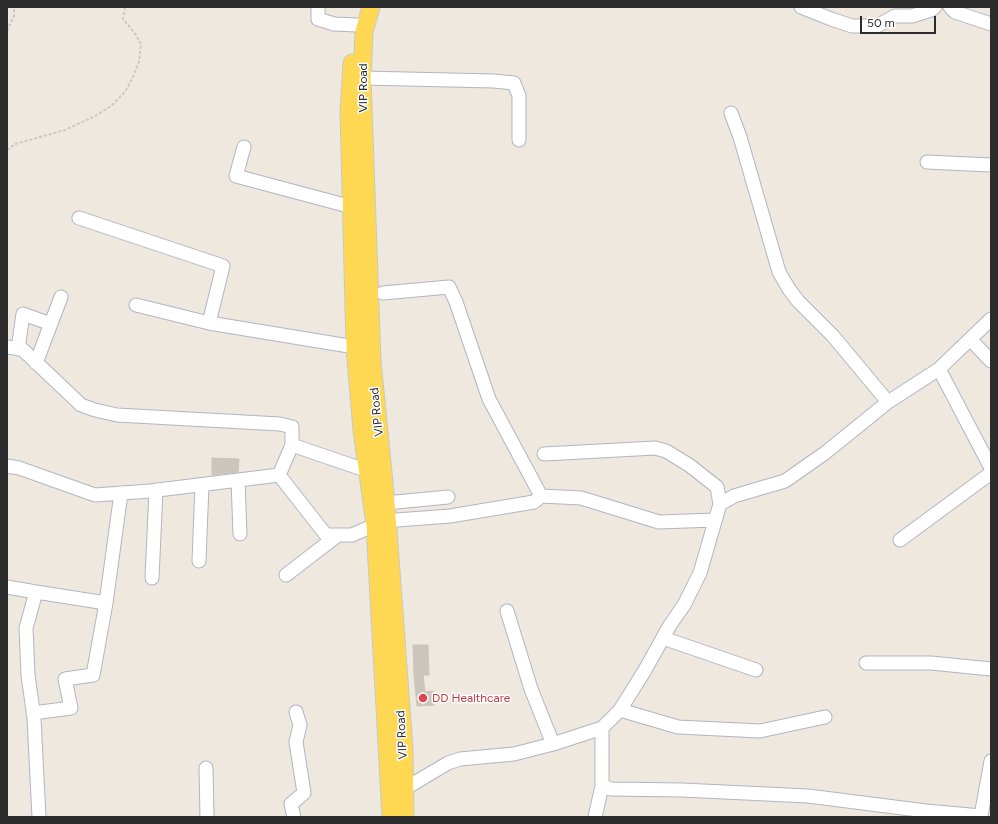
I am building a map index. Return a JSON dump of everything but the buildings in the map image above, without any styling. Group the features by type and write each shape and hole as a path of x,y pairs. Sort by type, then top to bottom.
{"main road":[{"name":"VIP Road","path":"360,7 353,45 349,112 355,347 362,430 375,525 397,786 405,817"},
{"name":"VIP Road","path":"371,7 364,32 362,78 372,361 386,502 404,749 391,817"}],"street":[{"path":"318,7 318,20 334,24 357,25"},
{"path":"801,7 852,26 877,26 895,16 912,16 931,10 935,7"},
{"path":"950,7 954,12 991,24"},
{"path":"362,78 494,81 514,83 519,96 519,140"},
{"path":"731,113 740,137 779,272 798,301 833,336 888,402"},
{"path":"244,147 236,176 352,207"},
{"path":"926,162 991,165"},
{"path":"79,218 223,266 210,323"},
{"path":"383,292 449,287 456,302 489,399 541,496"},
{"path":"36,363 61,297"},
{"path":"136,305 210,323 355,347"},
{"path":"51,324 23,314 12,348 22,349 81,405 116,415 280,424 292,426 292,445 279,475"},
{"path":"720,504 734,496 785,481 825,453 888,402 939,369 991,319"},
{"path":"970,339 991,361"},
{"path":"939,369 991,468"},
{"path":"292,445 368,471"},
{"path":"397,786 411,785 448,763 460,759 514,754 553,744 602,728 620,710 645,670 662,638 684,605 700,574 720,504 717,487 689,465 666,451 655,448 544,454"},
{"path":"7,466 19,468 95,495 202,485 279,475"},
{"path":"900,540 991,473"},
{"path":"279,475 326,535 352,535 375,525"},
{"path":"238,480 240,534"},
{"path":"199,561 202,485"},
{"path":"152,578 156,490"},
{"path":"33,713 71,708 65,679 93,675 106,603 121,493"},
{"path":"397,520 450,516 534,502 541,496 581,498 659,522 715,520"},
{"path":"386,502 448,497"},
{"path":"286,575 338,535"},
{"path":"7,587 106,603"},
{"path":"36,592 26,628 28,675 33,713 39,817"},
{"path":"507,611 529,682 553,744"},
{"path":"662,638 756,670"},
{"path":"866,663 931,663 991,669"},
{"path":"620,710 678,727 760,731 825,717"},
{"path":"294,817 291,804 304,793 296,742 300,725 296,712"},
{"path":"595,817 602,786 602,728"},
{"path":"602,786 611,789 682,790 808,796 917,813 984,816 991,761"},
{"path":"206,768 207,817"}],"path":[{"path":"7,32 14,16 14,7"},
{"path":"7,150 15,144 65,130 95,116 111,106 125,92 139,62 141,44 134,32 123,20 125,7"}],"place":[{"name":"DD Healthcare","path":"423,698"}]}
